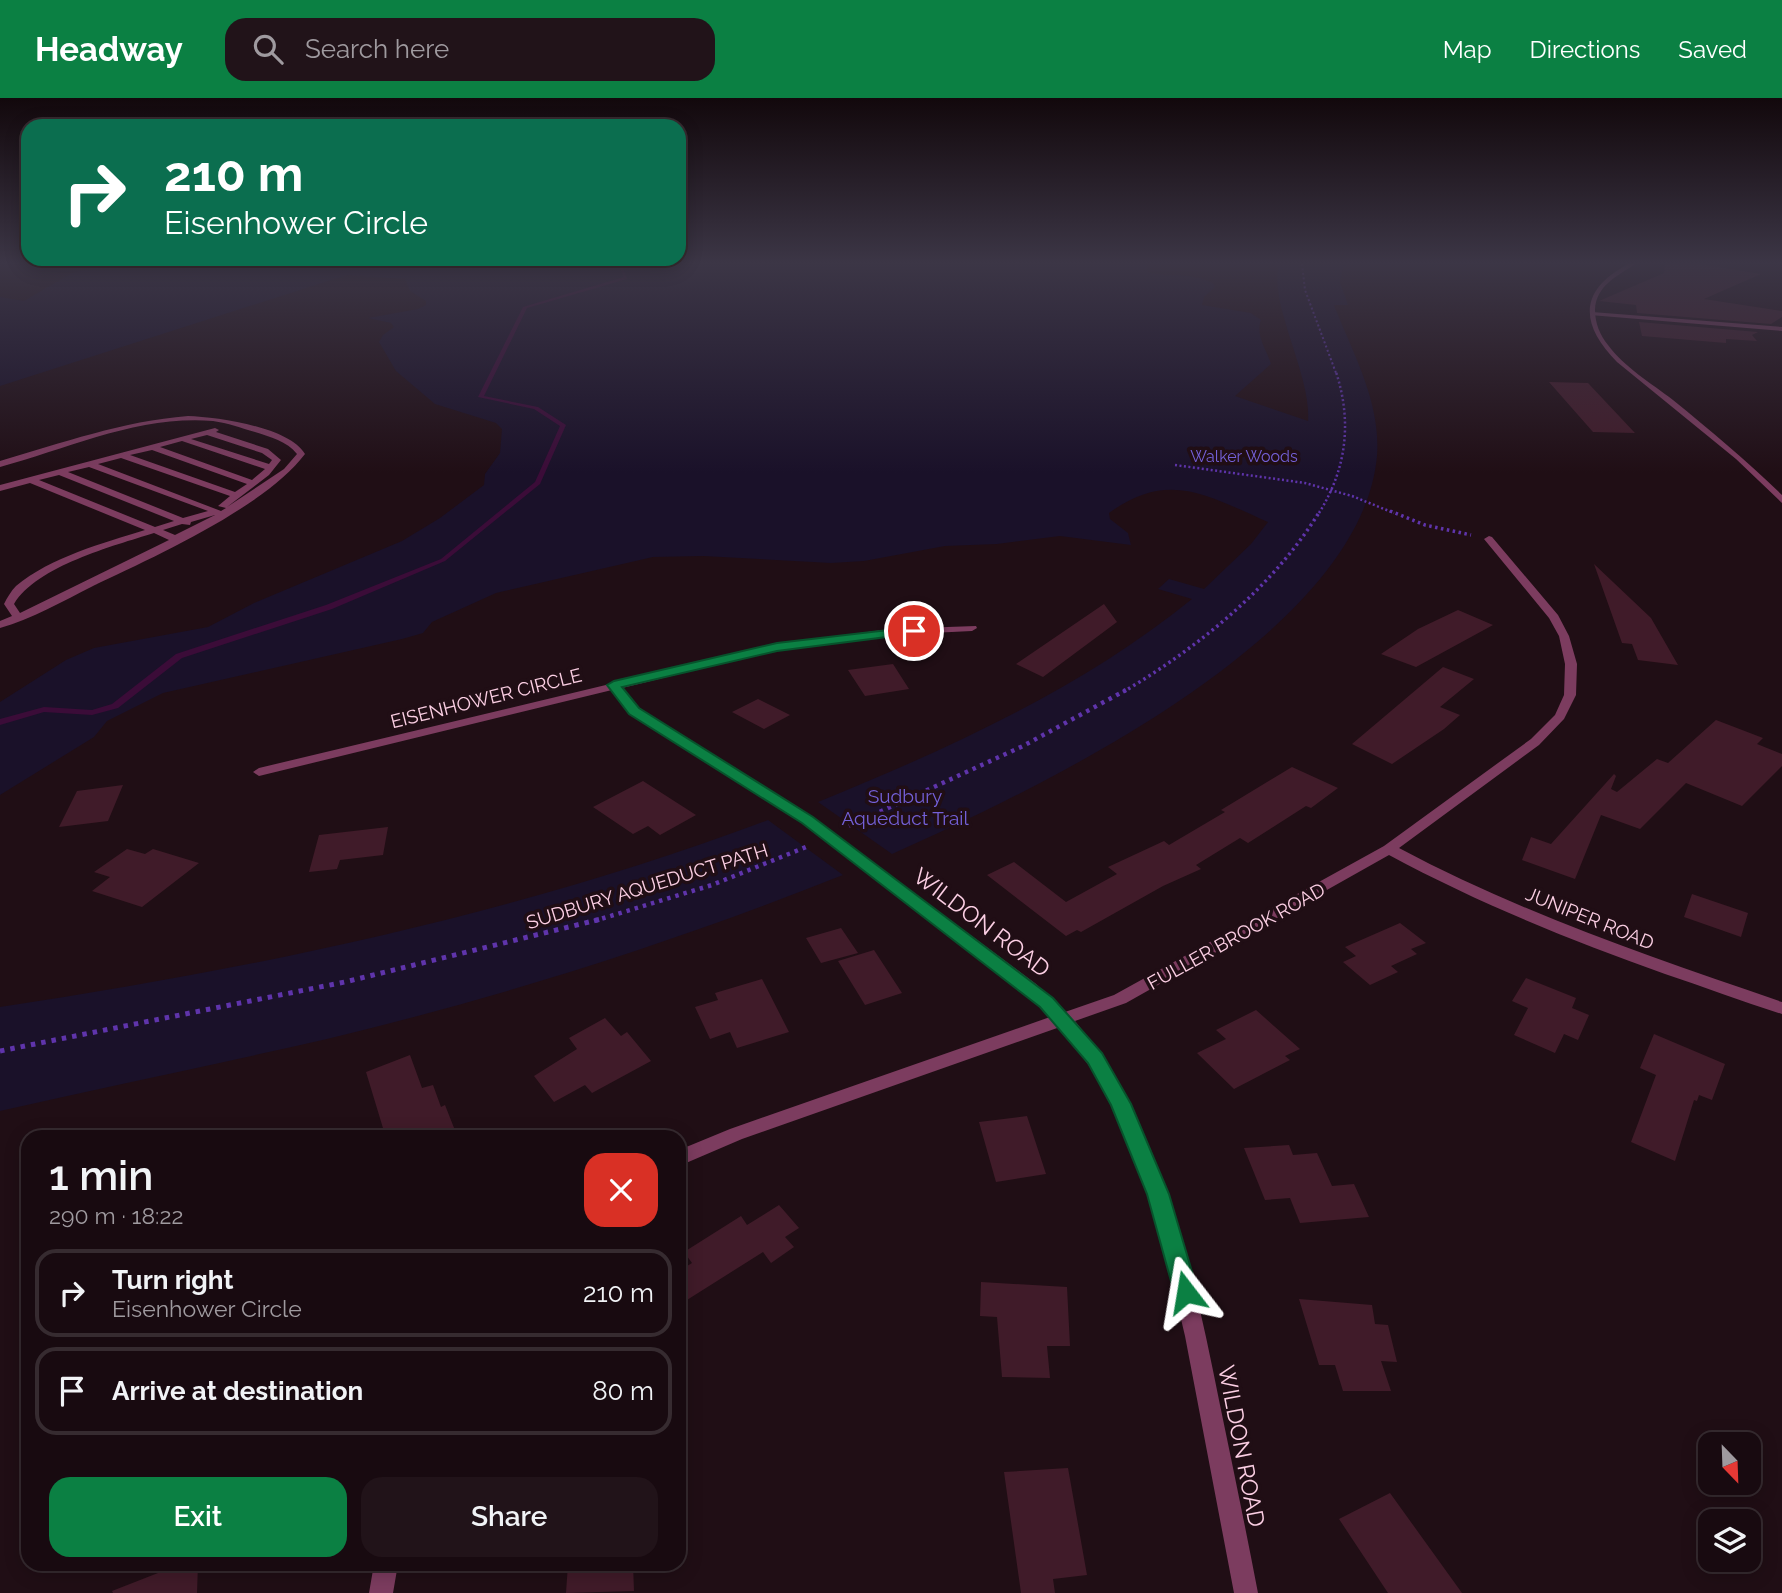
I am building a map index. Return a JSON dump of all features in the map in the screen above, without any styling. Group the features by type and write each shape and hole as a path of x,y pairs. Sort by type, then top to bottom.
{"street":[{"path":"1597,334 1608,350 1740,457 1782,500"},
{"path":"0,464 161,421 212,419 237,424 292,444 301,454 289,471 247,501 176,539 0,625"},
{"path":"0,488 237,424"},
{"path":"176,539 237,496 277,460 271,454 207,432"},
{"path":"183,439 271,468"},
{"path":"152,447 253,482"},
{"path":"121,455 237,496"},
{"path":"90,464 216,511"},
{"path":"59,472 195,526"},
{"path":"31,480 176,539"},
{"path":"18,617 9,604 9,598 18,586 28,579 84,555 247,501"},
{"name":"FULLER BROOK ROAD","path":"686,1155 736,1134 1063,1020 1141,988 1389,849 1535,742 1560,716 1570,695 1571,664 1561,626 1489,539"},
{"name":"EISENHOWER CIRCLE","path":"259,772 614,685 807,642 890,632 972,628"},
{"name":"WILDON ROAD","path":"614,685 634,711 774,797 1030,988 1088,1049 1109,1082 1139,1147 1168,1224 1186,1292 1246,1593"},
{"name":"JUNIPER ROAD","path":"1389,849 1468,889 1596,943 1782,1008"},
{"path":"381,1593 385,1571"}],"path":[{"name":"SUDBURY AQUEDUCT PATH","path":"0,1051 313,989 513,943 714,884 776,861 1070,722 1124,693 1170,662 1266,581 1307,533 1332,489 1345,447 1344,402 1321,334"},
{"path":"1175,465 1275,477 1332,489 1425,525 1489,539"}],"green space":[{"path":"0,334 163,334 0,386"},
{"name":"Walker Woods","path":"1259,334 1271,364 1235,396 1308,421 1303,382 1289,334 1346,334 1370,397 1375,417 1377,456 1358,522 1315,585 1255,644 1183,698 1105,747 1027,790 892,854 818,802 965,738 1060,689 1105,661 1192,599 1158,589 1169,579 1204,589 1251,544 1268,522 1207,496 1170,490 1151,492 1109,513 1110,519 1128,533 1131,545 1060,536 997,544 945,546 864,561 831,563 703,556 653,557 496,593 432,622 423,633 402,639 163,693 107,721 94,737 0,795 0,702 66,660 94,648 208,627 254,603 402,541 440,518 484,485 485,474 500,453 502,429 496,423 435,404 396,371 379,342 383,335"},
{"name":"Sudbury Aqueduct Trail","path":"768,820 843,875 652,945 458,1005 327,1039 0,1111 0,1007 195,974 389,934 580,883"}],"building":[{"path":"1642,334 1754,334 1752,335 1757,341 1726,339 1726,343 1642,336"},
{"path":"1549,382 1588,383 1635,433 1593,432"},
{"path":"1594,564 1651,618 1678,665 1638,660 1632,644 1622,643"},
{"path":"1104,604 1117,622 1043,677 1016,664"},
{"path":"1458,610 1493,625 1416,667 1381,654 1418,629"},
{"path":"893,664 909,689 865,696 848,670"},
{"path":"1443,667 1474,679 1440,707 1460,715 1444,729 1392,764 1352,744"},
{"path":"758,699 790,715 764,729 732,712"},
{"path":"1716,720 1763,738 1757,744 1782,754 1782,766 1742,806 1686,783 1640,829 1601,815 1575,879 1522,860 1531,837 1551,844 1614,774 1616,776 1611,789 1617,792 1657,759 1668,763"},
{"path":"1292,767 1338,788 1311,808 1306,806 1248,843 1240,838 1196,865 1201,869 1163,886 1081,932 1077,930 1066,936 987,875 1014,862 1066,902 1117,874 1108,867 1164,841 1169,845 1225,812 1221,810"},
{"path":"643,781 696,815 660,835 648,826 633,834 593,807"},
{"path":"123,785 108,821 59,827 77,791"},
{"path":"388,827 383,855 340,860 337,869 309,872 319,835"},
{"path":"127,849 145,854 153,849 199,863 142,907 92,891 110,877 94,872"},
{"path":"1692,894 1748,913 1741,937 1684,917"},
{"path":"1400,923 1426,943 1411,949 1417,954 1391,966 1398,972 1370,985 1343,962 1356,956 1345,947"},
{"path":"841,928 858,953 821,963 806,938"},
{"path":"874,950 902,993 865,1005 838,961"},
{"path":"1526,978 1576,998 1572,1008 1589,1015 1578,1040 1564,1034 1555,1053 1514,1035 1528,1008 1512,1001"},
{"path":"762,979 789,1032 737,1048 730,1032 710,1039 695,1007 718,1000 715,993"},
{"path":"1256,1010 1300,1049 1285,1056 1290,1060 1234,1089 1197,1053 1226,1039 1216,1030"},
{"path":"605,1018 621,1036 627,1032 651,1061 592,1093 585,1085 554,1102 534,1076 577,1049 569,1038"},
{"path":"1654,1034 1725,1064 1712,1100 1699,1095 1697,1101 1694,1100 1675,1161 1631,1142 1656,1075 1640,1068"},
{"path":"410,1055 422,1088 433,1085 441,1107 445,1105 455,1130 384,1130 366,1072"},
{"path":"1027,1116 1046,1174 996,1182 979,1122"},
{"path":"1289,1145 1293,1155 1317,1153 1332,1186 1354,1184 1369,1217 1300,1223 1290,1198 1265,1200 1244,1148"},
{"path":"779,1205 799,1228 785,1237 794,1247 771,1263 763,1252 686,1301 686,1267 692,1263 686,1251 741,1216 747,1225"},
{"path":"981,1282 1067,1287 1070,1346 1047,1346 1050,1378 1002,1377 997,1317 980,1316"},
{"path":"1299,1299 1372,1305 1375,1324 1388,1325 1397,1362 1381,1361 1391,1391 1343,1391 1335,1365 1319,1365"},
{"path":"1068,1468 1087,1575 1053,1579 1055,1593 1021,1593 1004,1472"},
{"path":"1390,1493 1462,1593 1388,1593 1339,1519"},
{"path":"163,1571 198,1571 197,1593 112,1591"},
{"path":"568,1571 633,1571 634,1591 566,1593"}],"waterway":[{"path":"0,722 44,709 92,713 115,706 179,656 329,607 443,560 538,483 563,425 536,408 481,397 512,334"}],"route":[{"path":"914,631 842,637 777,647 614,685 634,711 807,820 1030,988 1081,1039 1121,1104 1139,1147 1158,1194 1186,1292"}]}
